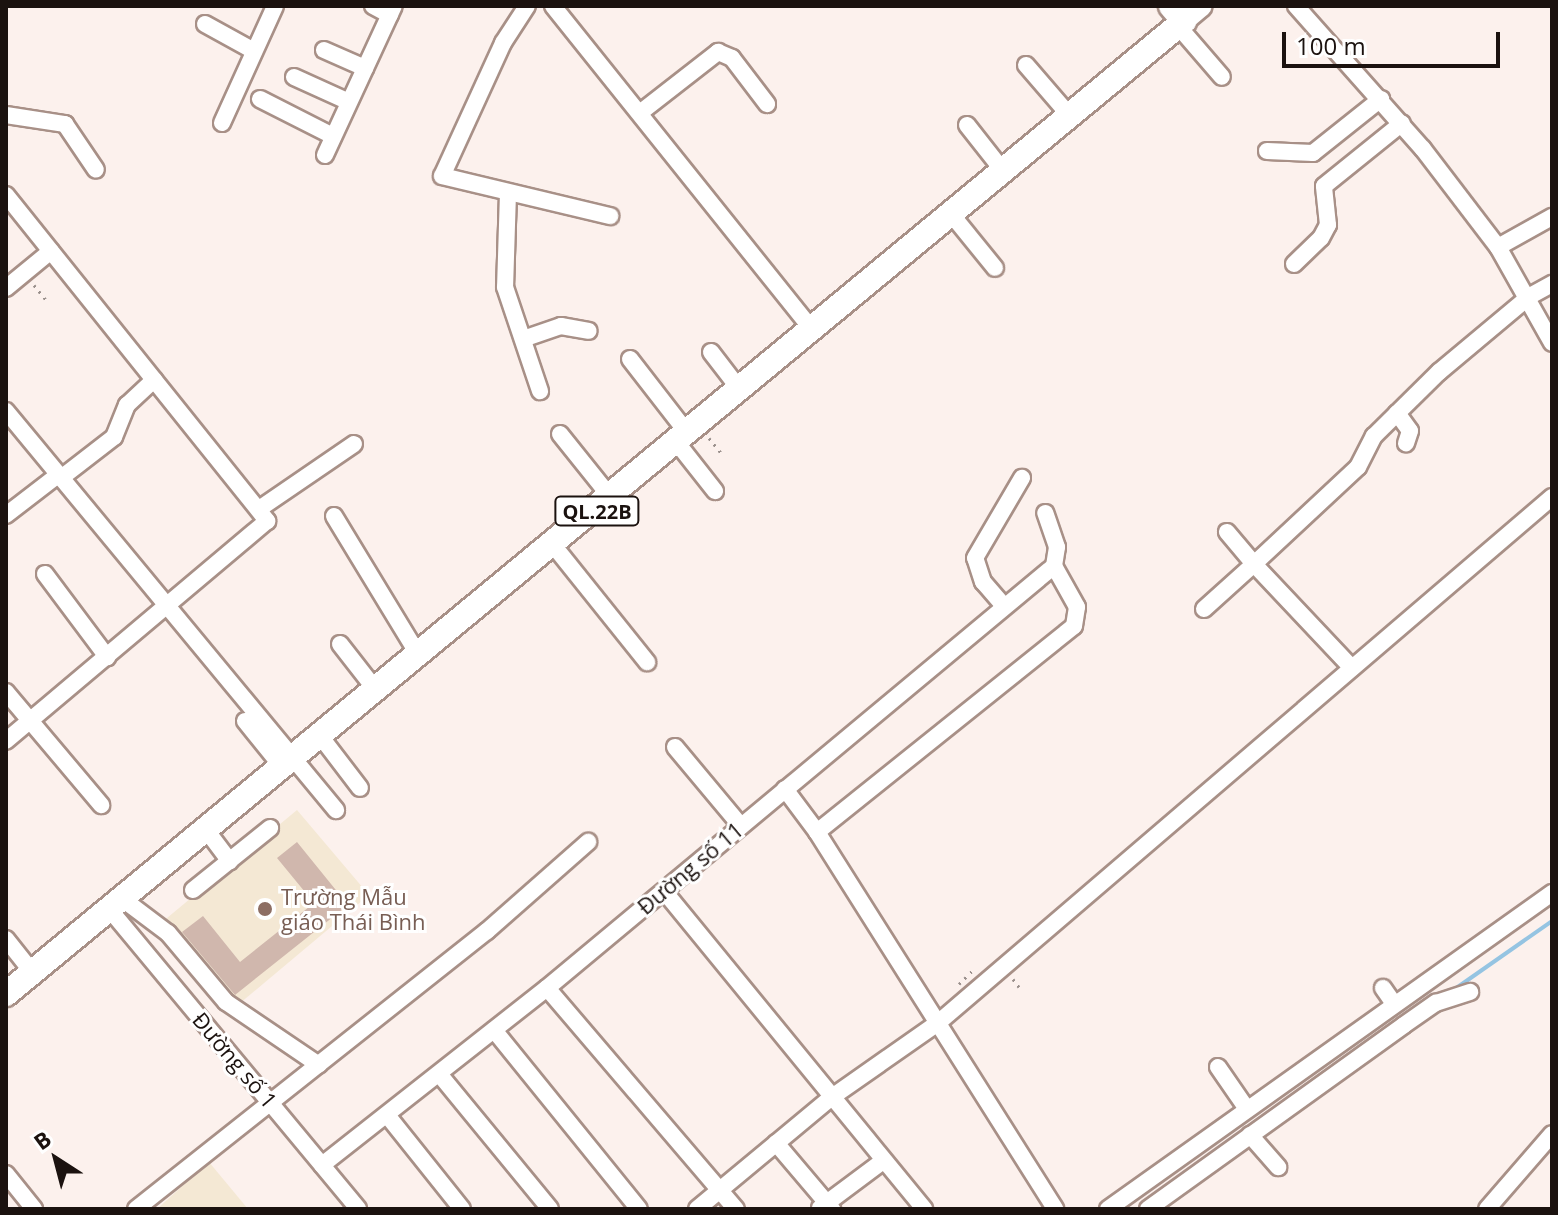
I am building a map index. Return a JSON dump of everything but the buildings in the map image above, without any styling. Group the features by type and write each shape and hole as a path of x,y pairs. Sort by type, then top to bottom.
{"highway":[{"name":"QL.22B","path":"6,994 118,906 376,690 612,499 1004,172 1184,15"}],"street":[{"path":"222,123 275,6"},
{"path":"325,155 392,10 373,6"},
{"path":"527,6 503,43 440,171 447,179 610,216"},
{"path":"553,6 641,112 813,331"},
{"path":"1296,6 1402,123 1498,247 1530,296 1552,343"},
{"path":"1184,15 1222,77"},
{"path":"205,24 254,51"},
{"path":"324,50 365,68"},
{"path":"641,112 718,52 732,58 767,104"},
{"path":"1026,65 1070,116"},
{"path":"294,77 349,102"},
{"path":"260,99 333,136"},
{"path":"1267,151 1313,153 1381,99"},
{"path":"6,115 65,124 96,170"},
{"path":"1294,264 1321,238 1328,225 1324,186 1402,123"},
{"path":"967,125 1004,172"},
{"path":"508,193 505,287 540,391"},
{"path":"6,195 267,521 6,741"},
{"path":"952,215 995,268"},
{"path":"1498,247 1552,217"},
{"path":"6,288 51,251"},
{"path":"1204,609 1358,467 1374,436 1397,413 1530,296 1552,284"},
{"path":"523,339 561,326 589,331"},
{"path":"711,352 741,391"},
{"path":"630,359 689,435 715,491"},
{"path":"6,515 114,437 127,405 154,380"},
{"path":"6,411 168,605 289,763"},
{"path":"1397,413 1410,431 1406,443"},
{"path":"560,434 612,499"},
{"path":"259,509 354,444"},
{"path":"1004,606 983,582 975,558 1022,478"},
{"path":"697,1209 832,1097 939,1022 1552,497"},
{"path":"817,832 1074,626 1077,607 1054,566 1057,547 1045,513"},
{"path":"334,516 419,656"},
{"path":"1227,532 1352,668"},
{"path":"554,546 647,662"},
{"name":"Đường số 11","path":"322,1165 547,988 1054,566"},
{"path":"45,574 107,657"},
{"path":"340,644 376,690"},
{"path":"6,692 101,805"},
{"path":"245,721 336,810"},
{"path":"321,737 360,788"},
{"path":"675,747 741,826"},
{"path":"785,789 817,832 1055,1209"},
{"path":"193,890 270,828"},
{"path":"207,831 230,861"},
{"path":"136,1209 487,931 588,842"},
{"path":"664,891 924,1209"},
{"path":"1108,1209 1552,893"},
{"path":"118,906 168,933 226,1002 319,1065"},
{"name":"Đường số 1","path":"118,906 269,1101 358,1209"},
{"path":"6,939 33,973"},
{"path":"547,988 736,1209"},
{"path":"1383,988 1394,1004"},
{"path":"1148,1209 1436,1003 1470,992"},
{"path":"494,1030 639,1209"},
{"path":"1218,1067 1247,1109"},
{"path":"440,1075 550,1209"},
{"path":"387,1115 462,1209"},
{"path":"1487,1209 1552,1134"},
{"path":"1250,1135 1278,1167"},
{"path":"776,1143 826,1207 883,1161"},
{"path":"6,1174 34,1209"}],"path":[{"path":"24,273 47,301"},
{"path":"689,435 721,453"}],"shaded area":[{"name":"Trường Mẫu giáo Thái Bình","path":"297,810 369,895 233,1009 161,923"},
{"path":"209,1162 248,1209 157,1209"}],"waterway":[{"path":"1452,991 1552,921"}],"place":[{"name":"Trường Mẫu giáo Thái Bình","path":"265,909"}]}
